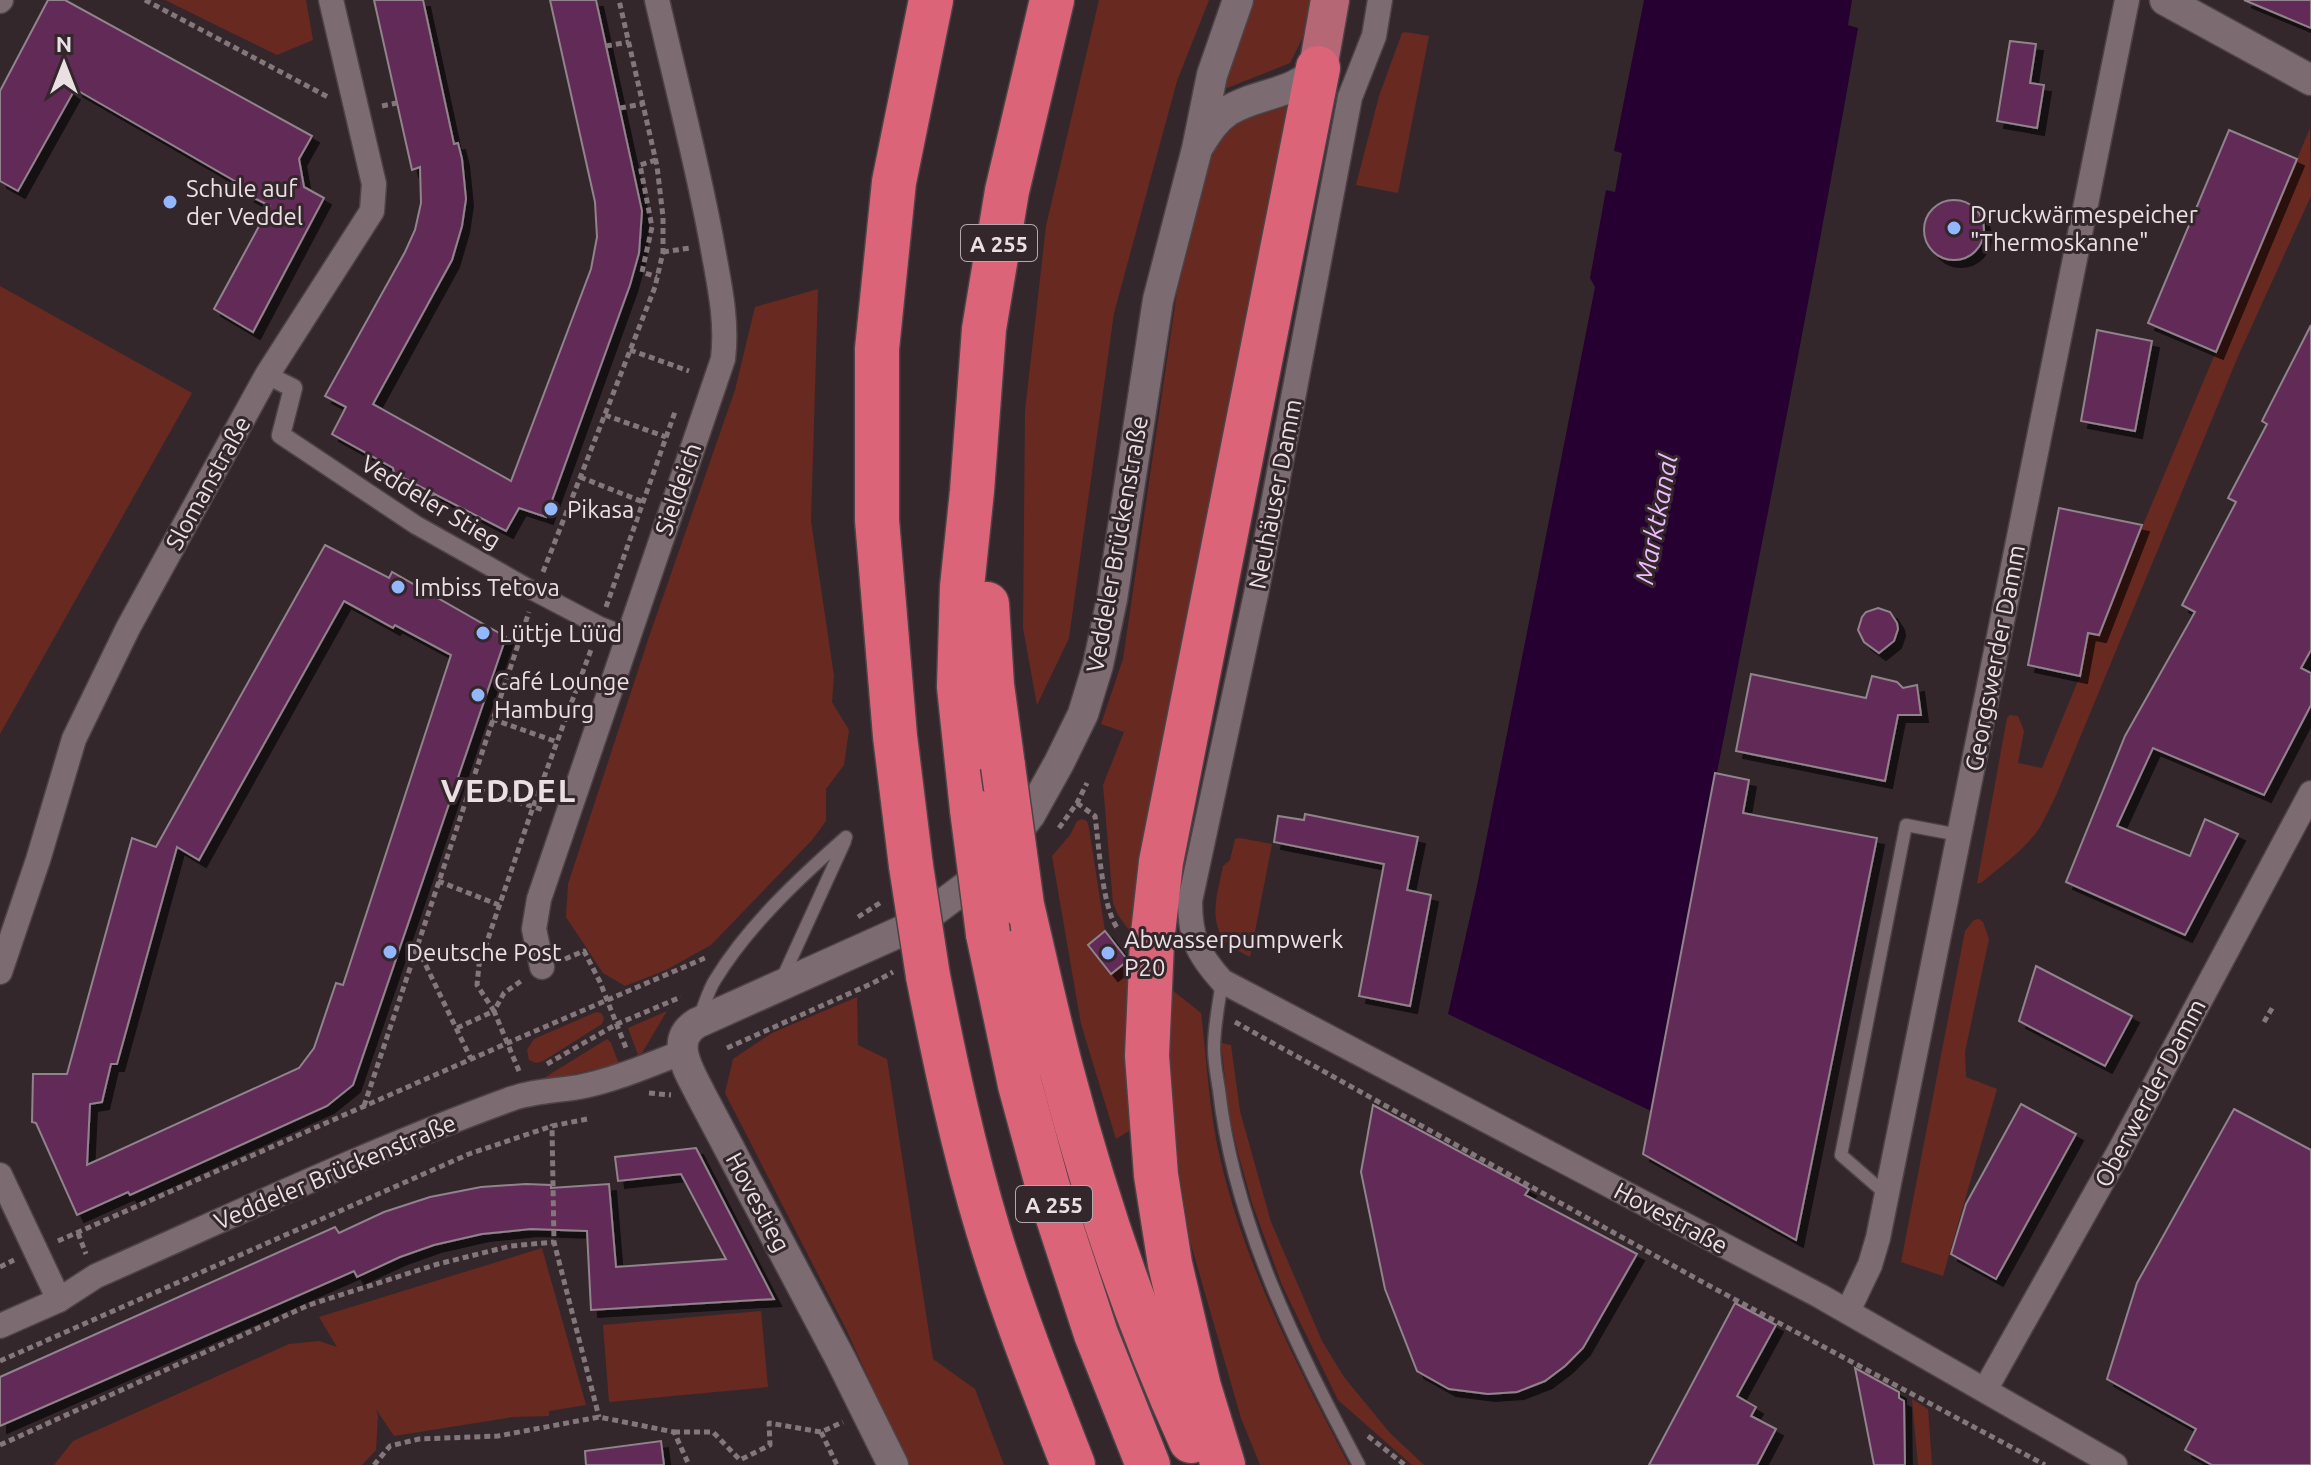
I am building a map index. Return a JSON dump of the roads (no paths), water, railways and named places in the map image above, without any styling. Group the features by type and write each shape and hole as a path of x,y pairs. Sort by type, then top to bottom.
{"highway":[{"name":"A 255","path":"931,0 894,182 877,349 877,520 895,736 900,882 928,976 954,1106 988,1232 1073,1465"},
{"name":"A 255","path":"1052,0 1007,191 984,329 962,587 959,687 988,934 1020,1085 1047,1184 1096,1334 1148,1465"},
{"path":"1223,1465 1199,1387 1170,1264 1156,1175 1147,1056 1152,942 1164,846 1318,68"},
{"path":"972,491 985,576 992,685 1022,905 1087,1162 1140,1316 1201,1465"}],"main road":[{"path":"1318,68 1330,0"}],"street":[{"name":"Slomanstraße","path":"0,972 74,739 128,628 267,375 372,211 374,184 331,0"},
{"name":"Sieldeich","path":"542,967 535,941 535,913 717,378 725,340 720,289 703,197 657,0"},
{"name":"Veddeler Brückenstraße","path":"780,984 904,930 967,886 999,854 1030,815 1083,714 1098,665 1112,599 1158,300 1197,149 1212,75 1238,0"},
{"name":"Neuhäuser Damm","path":"1222,981 1203,959 1194,941 1190,901 1256,594 1350,97 1374,36 1380,0"},
{"name":"Georgswerder Damm","path":"1848,1311 1870,1265 1878,1238 2127,0"},
{"path":"2165,0 2311,80"},
{"name":"Veddeler Brückenstraße","path":"1197,149 1210,127 1227,112 1251,100 1292,87 1318,68"},
{"name":"Veddeler Stieg","path":"267,375 293,388 281,435 416,525 535,592 628,637"},
{"name":"Oberwerder Damm","path":"1985,1390 2120,1150 2311,793"},
{"name":"Hovestraße","path":"1222,981 1848,1311 2115,1465"},
{"path":"683,1052 682,1038 690,1027 780,984"},
{"name":"Veddeler Brückenstraße","path":"0,1326 59,1300 96,1276 443,1124 511,1098 580,1087 635,1071 683,1052"},
{"name":"Hovestieg","path":"683,1052 701,1095 893,1465"},
{"path":"0,1175 59,1300"}],"lane":[{"path":"1887,1195 1841,1155 1906,825 1959,835"},
{"path":"697,1023 713,983 739,946 808,871 846,837 780,984"},
{"path":"1222,981 1214,1049 1221,1114 1243,1204 1273,1288 1359,1465"}],"water":[{"name":"Marktkanal","path":"1644,0 1852,0 1848,25 1858,28 1783,435 1651,1111 1448,1014 1477,886 1595,287 1590,278 1606,190 1615,192 1622,153 1614,151"}],"place":[{"name":"Schule auf der Veddel","path":"170,202"},
{"name":"Druckwärmespeicher \"Thermoskanne\"","path":"1954,228"},
{"name":"Pikasa","path":"551,509"},
{"name":"Imbiss Tetova","path":"398,587"},
{"name":"Lüttje Lüüd","path":"483,633"},
{"name":"Café Lounge Hamburg","path":"478,695"},
{"name":"Deutsche Post","path":"390,952"},
{"name":"Abwasserpumpwerk P20","path":"1108,953"}],"district":[{"name":"VEDDEL","path":"509,790"}]}
